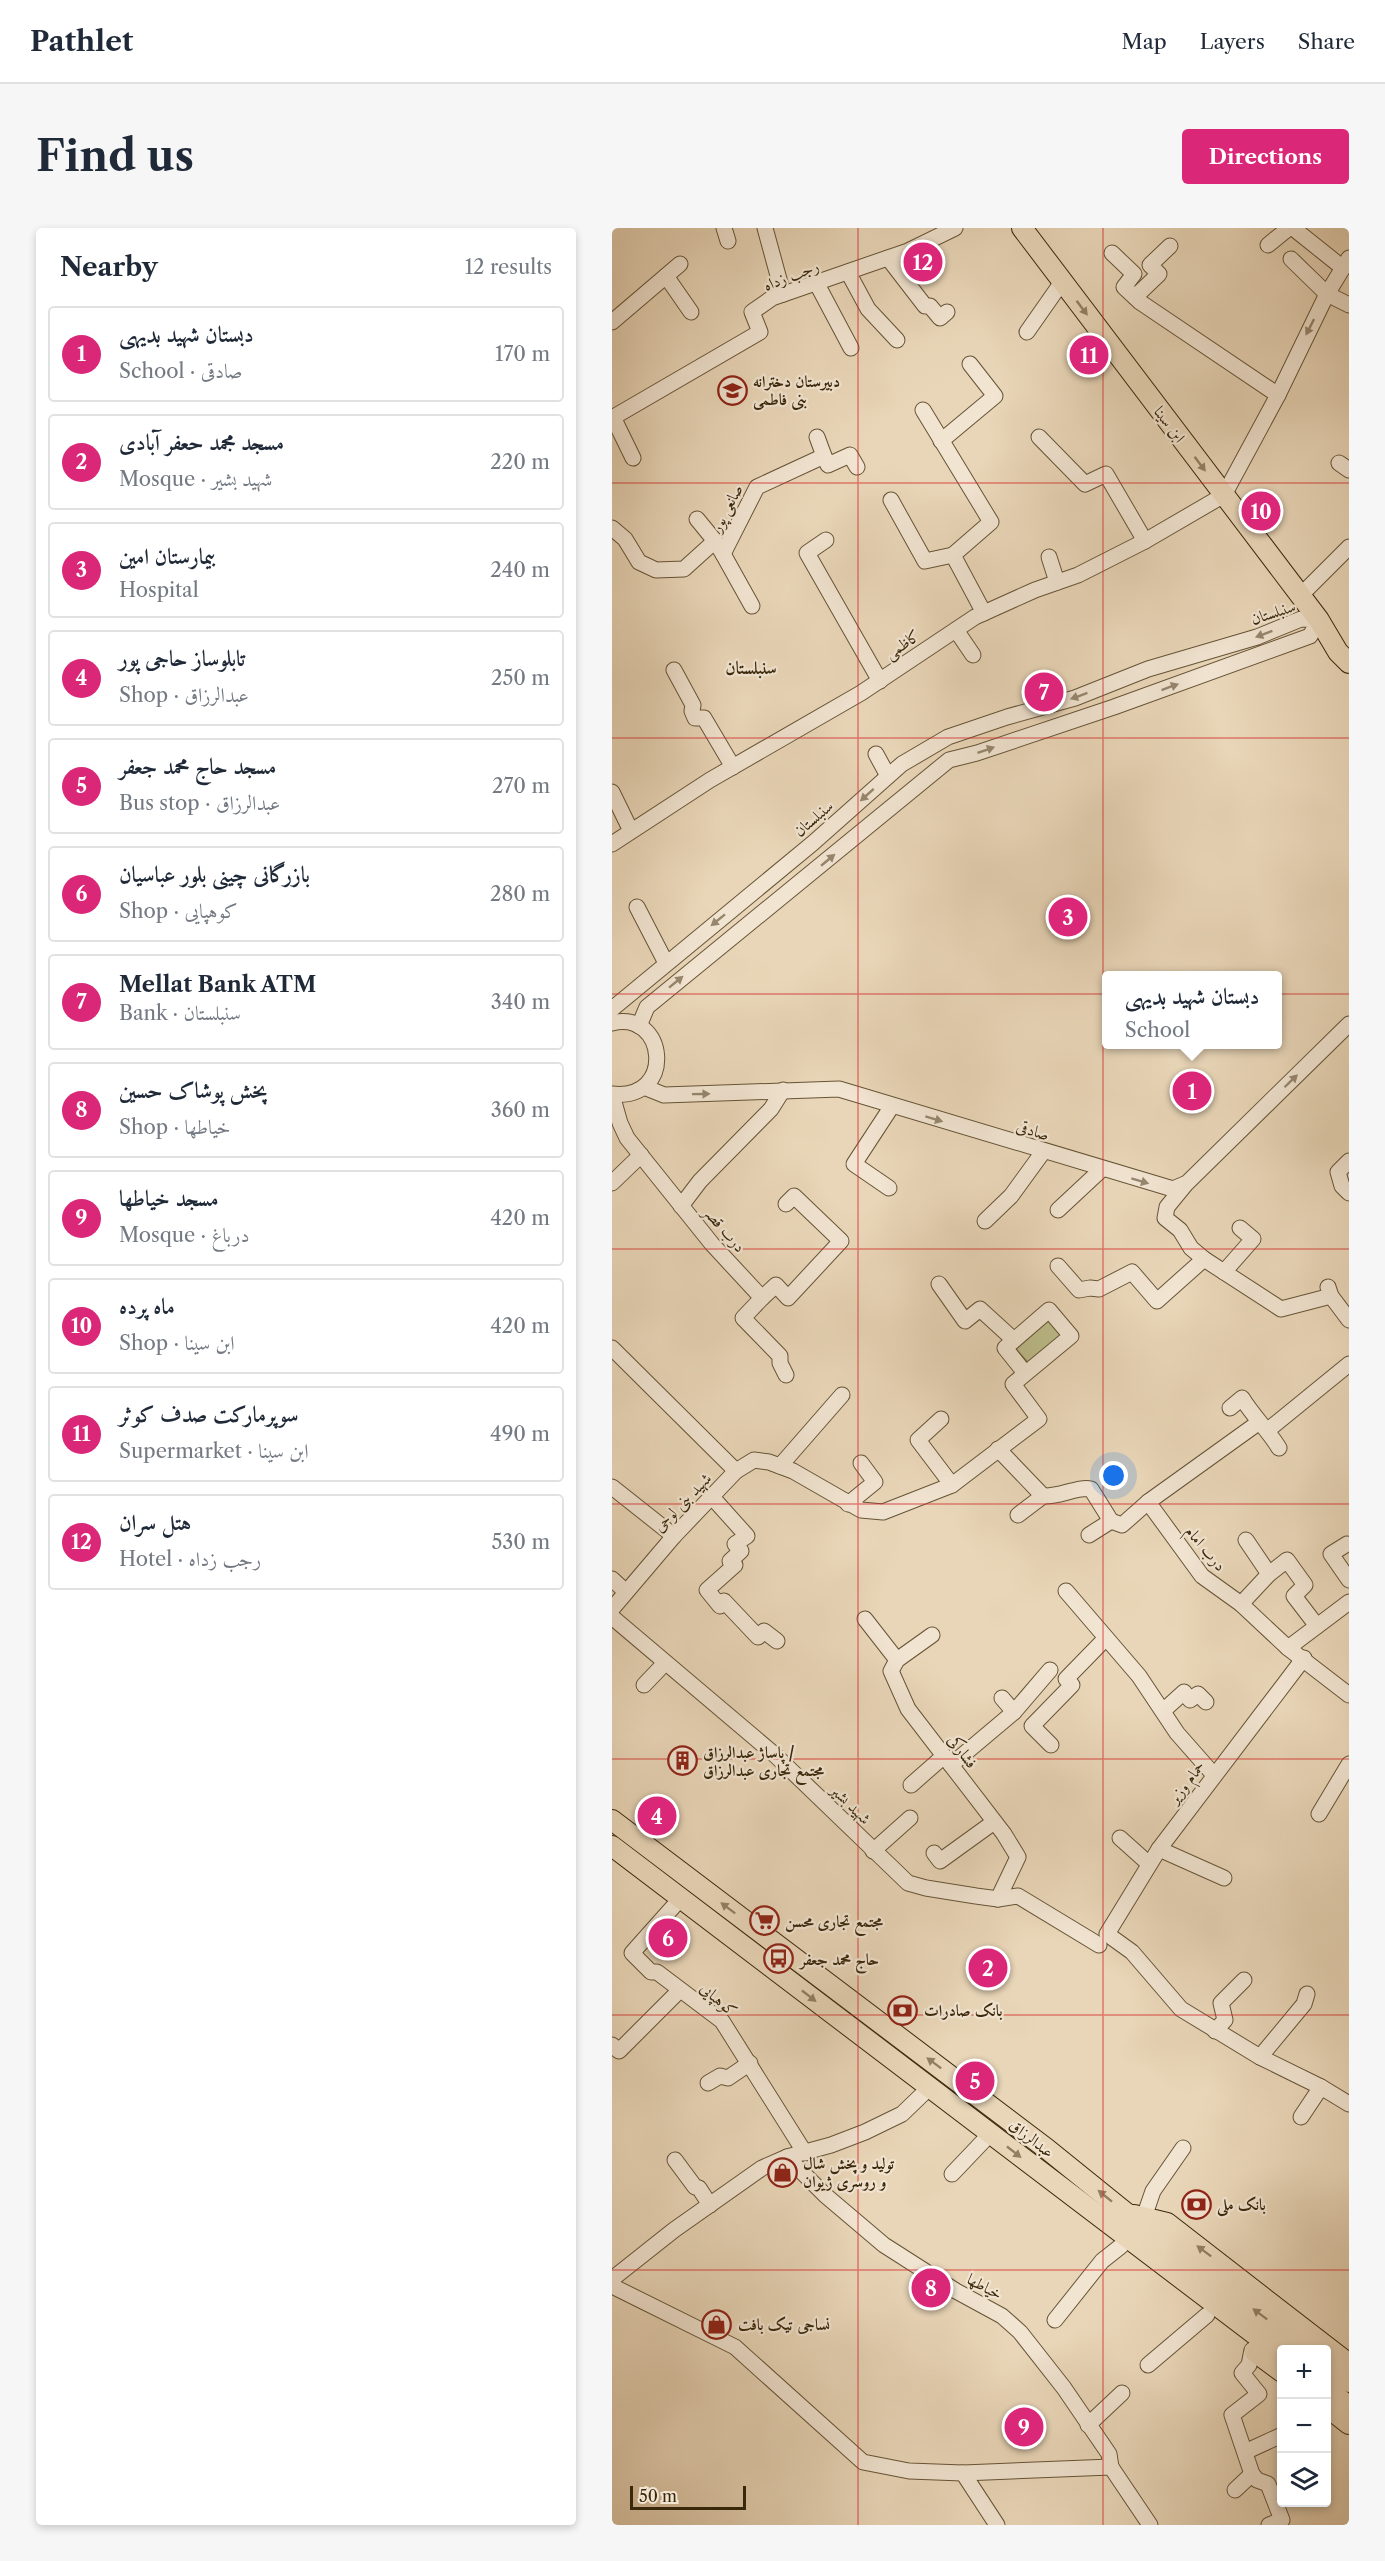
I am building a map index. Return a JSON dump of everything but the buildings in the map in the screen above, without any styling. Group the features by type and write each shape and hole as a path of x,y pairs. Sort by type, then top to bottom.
{"main road":[{"name":"ابن سینا","path":"1022,228 1319,620 1338,652 1349,663"},
{"name":"ابن سینا","path":"1319,620 1349,640"},
{"name":"عبدالرزاق","path":"612,1820 1135,2215 1301,2345"},
{"name":"عبدالرزاق","path":"612,1846 1277,2352"},
{"path":"648,1873 660,1857"},
{"path":"1135,2215 1167,2223 1349,2364"},
{"path":"1109,2225 1125,2252 1277,2369"},
{"path":"1331,2369 1349,2382"},
{"path":"1333,2408 1349,2424"}],"street":[{"path":"765,228 783,294"},
{"name":"رجب زداه","path":"612,418 760,332 752,312 772,298 926,244 955,228"},
{"path":"1224,495 1278,395 1327,294 1346,263 1291,228 1268,245"},
{"path":"1135,297 1159,274 1150,265 1170,246"},
{"path":"1112,253 1134,274 1124,287 1135,297 1278,395"},
{"path":"888,258 925,306 930,306 940,318 947,312"},
{"path":"1291,259 1327,294 1349,305"},
{"path":"612,322 680,264"},
{"path":"848,272 868,309 897,340"},
{"path":"666,276 691,312"},
{"path":"1027,332 1062,282"},
{"path":"817,284 851,348"},
{"path":"941,441 995,396 970,364"},
{"path":"891,500 925,561 953,555 991,522 923,410"},
{"path":"612,418 633,458"},
{"path":"817,437 824,456"},
{"path":"1039,437 1085,484 1106,474 1145,541"},
{"name":"صانعی پور","path":"612,528 625,539 639,562 656,570 684,569 719,547 757,487 824,456 828,465 850,455 857,467"},
{"name":"کاظمی","path":"612,844 733,767 880,681 984,613 1078,575 1145,541 1224,495"},
{"path":"697,519 719,547 752,606"},
{"path":"826,540 807,553 880,681"},
{"path":"1300,596 1349,547"},
{"path":"953,555 984,613"},
{"path":"1049,557 1057,582"},
{"name":"سنبلستان","path":"614,1000 666,963 813,843 902,764 948,737 1075,698 1158,666 1257,637 1301,619 1319,620 1310,636 1114,707 977,753 949,760 647,1007 639,1026"},
{"path":"956,630 973,655"},
{"path":"674,670 693,705 692,711 695,718 704,718 733,767"},
{"path":"1105,686 1114,707"},
{"path":"876,754 888,776"},
{"path":"612,792 631,831"},
{"path":"637,908 666,963"},
{"path":"612,1023 628,1022 639,1026 650,1035 657,1048 658,1062 654,1076 644,1087 623,1095 612,1095"},
{"path":"1346,1032 1187,1183 1167,1207 1165,1218 1180,1230 1191,1248 1204,1259 1281,1309 1329,1291 1349,1320"},
{"name":"صادقی","path":"644,1087 663,1095 839,1089 1173,1190 1187,1183"},
{"path":"681,1206 700,1181 771,1109 783,1090"},
{"name":"درب قصر","path":"612,1095 616,1125 681,1206 762,1298"},
{"path":"889,1188 854,1164 892,1106"},
{"path":"985,1221 1043,1152"},
{"path":"612,1183 641,1155"},
{"path":"1349,1161 1338,1172 1342,1186 1349,1193"},
{"path":"1058,1210 1102,1169"},
{"path":"786,1204 794,1196 841,1241 788,1298 776,1285 743,1318 780,1356 780,1363 786,1375"},
{"path":"1224,1272 1253,1239 1240,1228"},
{"path":"1058,1266 1080,1290 1099,1289 1132,1272 1157,1301 1204,1259"},
{"path":"939,1284 965,1321 980,1309 1014,1340"},
{"path":"736,1471 754,1460 769,1461 861,1510 883,1512 952,1485 1039,1419 1013,1384 1071,1336 1049,1310 1005,1348 1025,1373"},
{"name":"شهید بنی لوحی","path":"612,1348 736,1471 674,1536 612,1609"},
{"path":"1018,1515 1043,1496 1067,1494 1084,1487 1091,1489 1111,1521 1122,1525 1148,1502 1263,1427 1349,1364"},
{"path":"780,1466 842,1395"},
{"path":"1230,1408 1242,1398 1279,1448"},
{"path":"941,1419 918,1440 952,1485"},
{"path":"998,1449 1043,1496"},
{"path":"848,1504 875,1482 861,1462"},
{"path":"612,1487 674,1536"},
{"path":"712,1497 747,1536 735,1544 741,1551 730,1561 735,1565 707,1590 720,1606 724,1602 758,1637 764,1631 777,1641"},
{"name":"درب امام","path":"1148,1502 1202,1576 1241,1604 1288,1648 1304,1658 1349,1695"},
{"path":"1089,1535 1111,1521"},
{"path":"1246,1540 1269,1574"},
{"path":"1346,1570 1332,1554 1347,1544"},
{"path":"1241,1604 1269,1574 1287,1560 1305,1585 1294,1596 1317,1626"},
{"path":"612,1579 626,1592"},
{"path":"1066,1591 1139,1676 1191,1751 1214,1775"},
{"path":"1288,1648 1349,1602"},
{"name":"شهید بشیر","path":"612,1617 775,1755 821,1809 908,1883 998,1899 1018,1896 1132,1952 1181,2009 1260,2057 1321,2087 1349,2104"},
{"path":"865,1619 897,1660 932,1635"},
{"path":"1052,1745 1032,1726 1072,1685 1066,1679 1105,1639"},
{"name":"حمام وزیر","path":"1103,1939 1159,1849 1304,1658"},
{"name":"فشارکی","path":"897,1660 891,1671 908,1709 1018,1857 998,1899"},
{"path":"644,1685 665,1664"},
{"path":"911,1785 948,1761 1014,1712 1050,1670"},
{"path":"1163,1711 1184,1692 1190,1700 1197,1694 1206,1702"},
{"path":"1002,1698 1014,1712"},
{"path":"1319,1814 1349,1764"},
{"path":"873,1851 910,1818"},
{"path":"933,1852 940,1861 994,1822"},
{"path":"1120,1838 1149,1864"},
{"path":"1159,1849 1224,1878"},
{"name":"کوهپایی","path":"681,1898 632,1953 651,1972 657,1972 722,2021 805,2153"},
{"path":"1215,2031 1225,2020 1221,2003 1244,1980"},
{"path":"612,2045 619,2051 680,1990"},
{"path":"1260,2057 1304,2004 1307,1994"},
{"path":"708,2083 720,2076 728,2078 750,2063"},
{"path":"1301,2117 1321,2087"},
{"path":"612,2279 674,2230 762,2168 787,2157 865,2133 902,2114 929,2088"},
{"path":"952,2174 991,2133"},
{"path":"1135,2215 1183,2148"},
{"name":"خیاطها","path":"787,2157 825,2195 884,2246 956,2291 1002,2316 1020,2332 1064,2388 1108,2454 1111,2466 1150,2525"},
{"path":"675,2160 710,2205"},
{"path":"1055,2319 1102,2261 1121,2246"},
{"path":"612,2286 735,2347 863,2462 909,2471 963,2473 1111,2466"},
{"path":"1148,2365 1207,2315"},
{"path":"1252,2350 1249,2365 1242,2373 1259,2394 1232,2415 1252,2474 1257,2480 1268,2484 1282,2520 1269,2525"},
{"path":"1088,2425 1122,2394"},
{"path":"1245,2452 1277,2437"},
{"path":"963,2473 996,2525"},
{"path":"1234,2490 1252,2474"}],"green space":[{"path":"1049,1320 1063,1336 1029,1364 1016,1349"}],"place":[{"name":"هتل سران","path":"923,262"},
{"name":"سوپرمارکت صدف کوثر","path":"1089,355"},
{"name":"دبیرستان دخترانه بنی فاطمی","path":"732,390"},
{"name":"ماه پرده","path":"1261,511"},
{"name":"Mellat Bank ATM","path":"1044,692"},
{"name":"بیمارستان امین","path":"1068,917"},
{"name":"دبستان شهید بدیهی","path":"1192,1091"},
{"name":"پاساژ عبدالرزاق / مجتمع تجاری عبدالرزاق","path":"682,1761"},
{"name":"تابلوساز حاجی پور","path":"657,1816"},
{"name":"مجتمع تجاری محسن","path":"764,1921"},
{"name":"بازرگانی چینی بلور عباسیان","path":"668,1938"},
{"name":"حاج محمد جعفر","path":"779,1959"},
{"name":"مسجد مجمد حعفر آبادی","path":"988,1968"},
{"name":"بانک صادرات","path":"903,2010"},
{"name":"مسجد حاج محمد جعفر","path":"975,2081"},
{"name":"تولید و پخش شال و روسری ژیوان","path":"782,2172"},
{"name":"بانک ملی","path":"1196,2204"},
{"name":"پخش پوشاک حسین","path":"931,2288"},
{"name":"نساجی تیک بافت","path":"717,2324"},
{"name":"مسجد خیاطها","path":"1024,2427"}],"district":[{"name":"سنبلستان","path":"751,668"}]}
